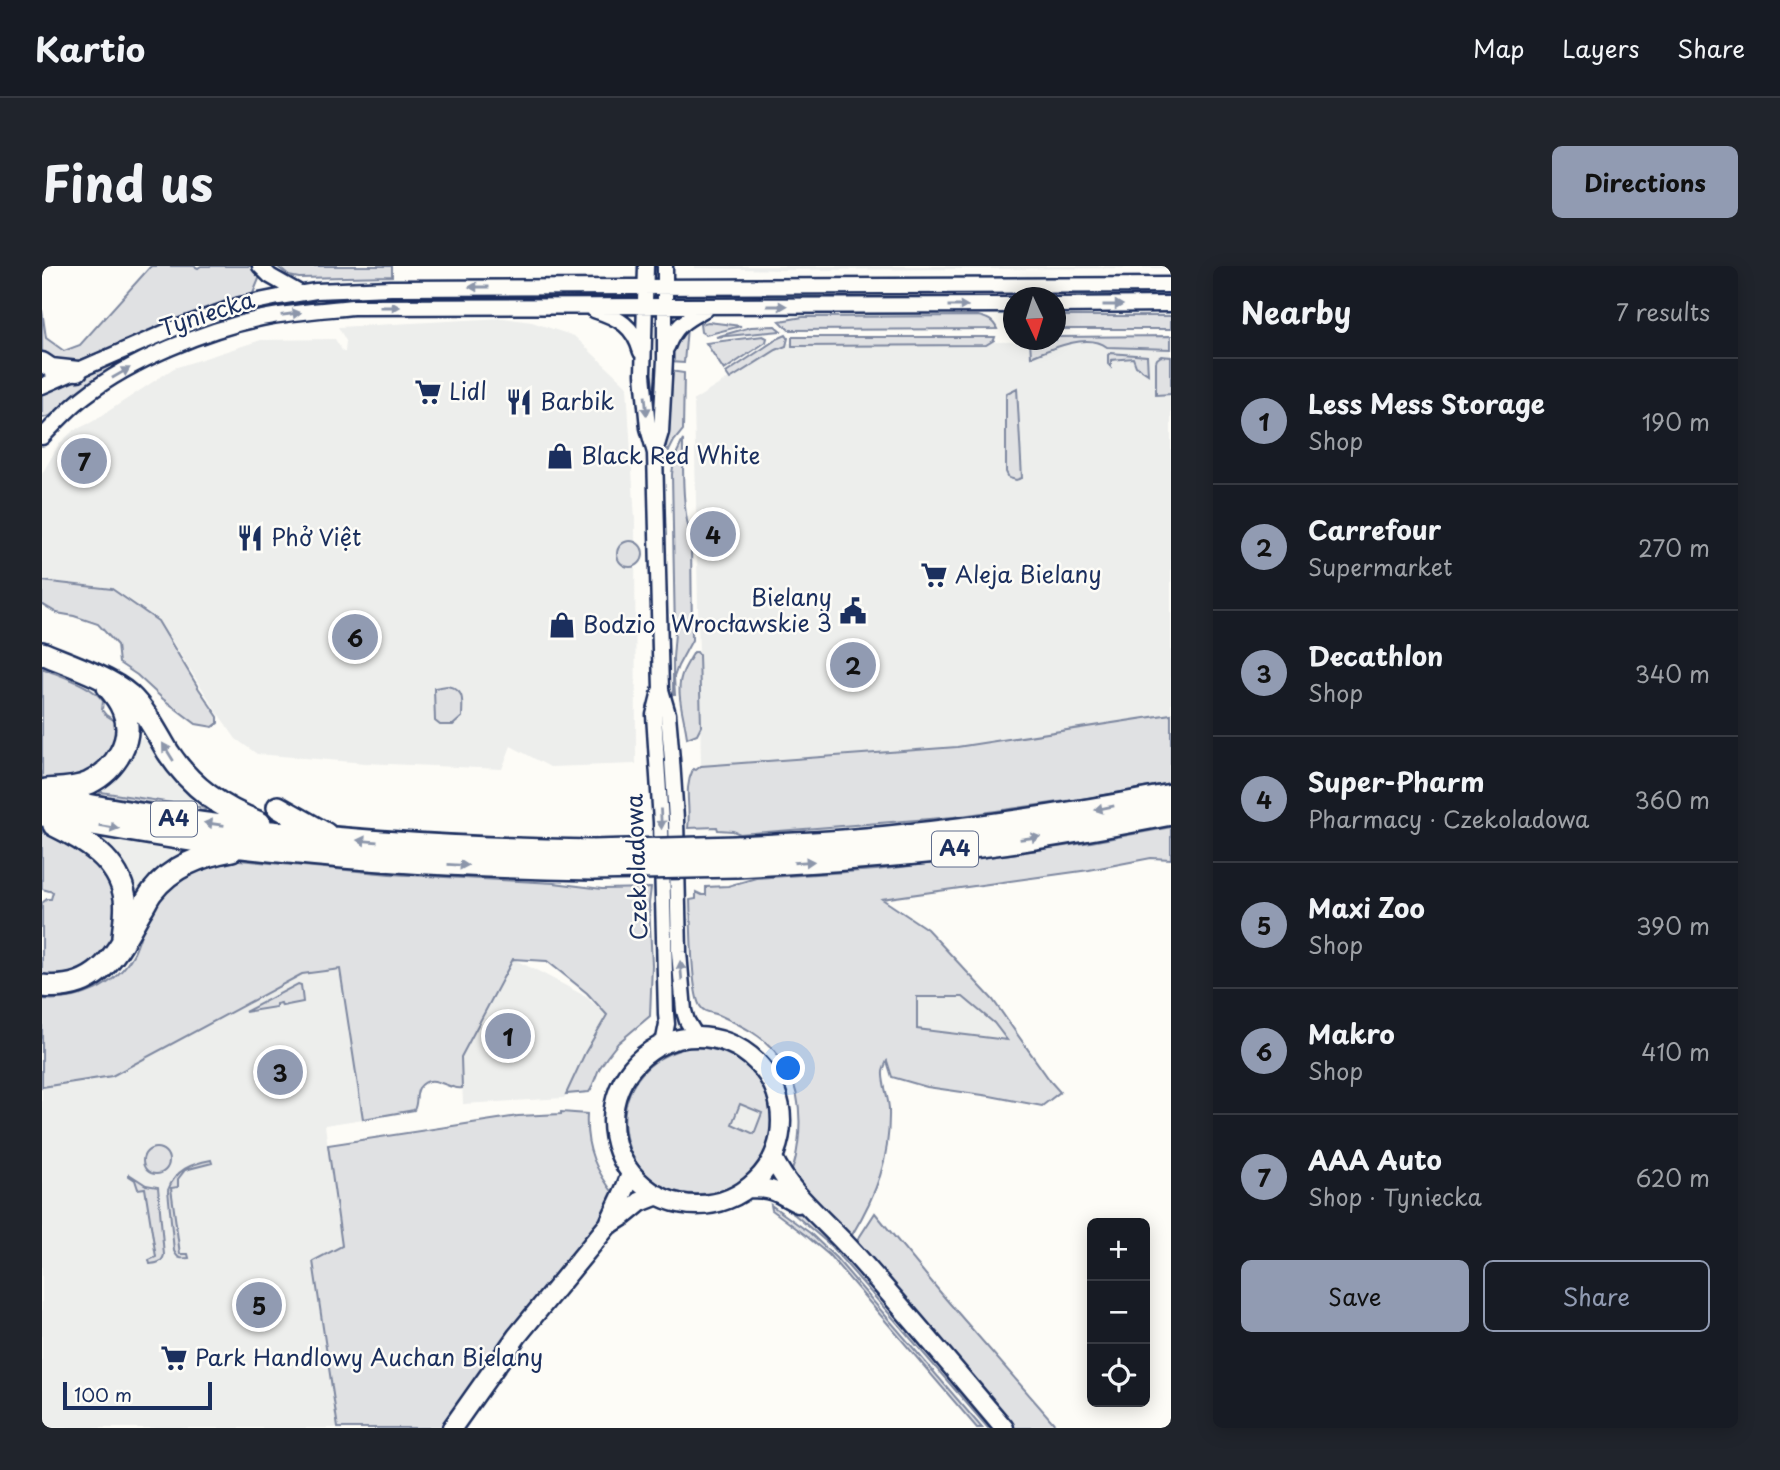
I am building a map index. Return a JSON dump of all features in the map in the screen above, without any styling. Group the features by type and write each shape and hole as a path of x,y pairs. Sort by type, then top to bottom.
{"highway":[{"path":"42,653 118,687 133,699 149,719 180,769 211,798 231,811 258,822 307,835"},
{"path":"42,790 89,783 115,763 125,745 127,727 123,709 108,688 93,675"},
{"name":"A4","path":"736,857 842,841 954,830 1171,795"},
{"name":"A4","path":"42,796 156,816 307,835 593,860"},
{"path":"278,807 334,838"},
{"name":"A4","path":"248,847 404,862 736,857 842,859 957,849 1096,829 1171,814"},
{"path":"42,818 248,847"},
{"path":"42,818 81,838 112,866 121,883 125,901 123,940"},
{"path":"42,986 52,988 71,985 96,974 113,958 152,892 181,866 210,855 248,847"}],"main road":[{"path":"42,362 51,368 78,371"},
{"path":"696,1036 729,1042 762,1067 776,1090 781,1117 778,1145 766,1171 749,1188 703,1205 676,1202 642,1185 620,1155 613,1126 614,1107 622,1085 634,1066 651,1050 663,1044 696,1036"},
{"path":"773,1158 783,1178 799,1194 807,1207 852,1251 1004,1428"},
{"path":"452,1428 517,1336 609,1224 626,1191 631,1173"},
{"path":"749,1188 772,1190 807,1207"},
{"path":"609,1224 638,1203 658,1195"}],"street":[{"name":"Czekoladowa","path":"646,266 643,359 648,428 655,453 661,690 668,714 672,760 679,952 684,1011 696,1036"},
{"name":"Czekoladowa","path":"655,453 662,432 665,266"},
{"path":"265,271 300,293"},
{"path":"265,271 270,287 267,299"},
{"path":"645,286 1171,285"},
{"name":"Tyniecka","path":"42,386 198,319 223,310 300,293 335,289 645,286"},
{"path":"1066,305 1171,304"},
{"path":"665,307 1003,305"},
{"name":"Tyniecka","path":"42,437 67,410 103,383 141,362 226,327 261,318 353,307 665,307"},
{"path":"582,307 607,314 624,323 635,335 643,359"},
{"path":"665,359 672,334 681,323 709,307"},
{"path":"42,422 67,410"},
{"name":"Czekoladowa","path":"661,690 654,715 661,822 667,1024 663,1044"}],"shaded area":[{"path":"151,266 252,266 261,274 252,296 172,323 73,363 49,359 42,353 42,310 46,338 64,351 80,345"},
{"path":"277,266 392,266 392,276 299,278 289,276"},
{"path":"695,266 1171,266 1171,268 784,270"},
{"path":"254,309 159,346 67,402 50,416 42,418 42,392 201,325"},
{"path":"978,316 994,323 997,329 789,330 780,321 803,317"},
{"path":"1066,316 1171,316 1171,329 1066,329"},
{"path":"503,318 532,322 574,336 627,386 635,520 636,764 550,767 511,746 502,769 365,763 257,754 236,739 158,619 113,588 42,580 42,474 59,444 73,431 92,422 174,368 261,340 335,339 345,352 346,341 338,327"},
{"path":"708,322 741,326 706,335 701,332 700,324"},
{"path":"775,326 781,331 716,337 751,327"},
{"path":"687,327 684,363 670,362 675,341"},
{"path":"786,335 786,346 730,379 726,373"},
{"path":"763,336 767,338 766,342 724,370 706,343"},
{"path":"1171,336 1171,349 1107,347 1090,341 1066,344 1066,337"},
{"path":"792,337 995,337 986,345 792,346"},
{"name":"Aleja Bielany","path":"1171,341 1171,714 957,747 701,766 694,400 785,343 1003,342 1003,350 1066,350 1066,342"},
{"path":"1031,350 1048,350 1031,357"},
{"path":"1110,353 1147,356 1148,374 1136,366 1133,358 1111,360 1111,367 1108,364"},
{"path":"1161,356 1171,357 1171,394 1156,395 1156,362"},
{"path":"670,371 684,373 683,430 669,451 666,448"},
{"path":"1017,388 1022,478 1016,480 1009,478 1006,472 1006,397 1007,393"},
{"path":"683,440 685,502 691,538 692,640 674,677 673,695 675,633 672,474 674,459"},
{"path":"630,541 639,545 643,554 639,563 630,567 621,563 617,554 621,545"},
{"path":"42,581 112,589 158,621 218,717 218,723 213,727 196,724 119,663 117,645 98,624 57,613 42,604"},
{"path":"694,652 699,655 701,726 697,734 687,738 680,688 683,672"},
{"path":"42,668 98,695 103,701 102,710 115,721 116,744 99,767 72,779 42,780"},
{"path":"447,686 460,693 462,717 453,725 440,725 435,721 434,688"},
{"path":"1171,714 1171,783 954,817 740,834 718,830 717,827 688,828 688,784 693,769 701,766 957,747"},
{"path":"134,738 155,740 206,799 205,808 99,793 122,767"},
{"path":"101,792 205,808 205,810 98,795"},
{"path":"1171,827 1171,859 1151,858 1089,870 882,899 927,929 993,1000 1060,1092 1042,1106 927,1087 892,1077 887,1061 883,1072 889,1128 884,1160 868,1205 852,1235 848,1236 790,1174 798,1144 799,1111 793,1080 786,1067 766,1042 752,1032 700,1006 693,972 690,900 696,899 696,892 706,895 706,887 728,886 756,878 876,870 1091,842","holes":["917,997 963,997 994,1023 1007,1040 917,1029"]},
{"path":"42,830 81,846 119,888 114,941 94,965 67,977 42,978 42,903 51,899 53,892 42,889"},
{"path":"103,837 181,849 182,853 138,904 101,842"},
{"path":"228,859 390,874 554,883 602,889 651,888 650,1016 618,1043 599,1069 589,1092 566,1094 607,1015 587,993 547,961 513,959 461,1057 462,1088 429,1081 419,1088 414,1110 363,1119 340,969 302,974 112,1076 42,1087 42,999 83,995 107,983 126,965 136,949 148,916 171,885 191,870"},
{"path":"513,959 585,996 607,1015 564,1098 463,1104 461,1057"},
{"path":"341,969 363,1119 325,1125 365,1428 42,1428 42,1087 112,1076 302,974"},
{"path":"298,984 301,985 303,1002 282,1006 281,1003 276,1004 276,1007 245,1012"},
{"path":"916,997 963,997 994,1023 1008,1041 917,1029"},
{"path":"692,1047 726,1054 751,1070 765,1094 771,1120 766,1147 753,1170 731,1187 700,1194 670,1190 647,1175 632,1154 625,1129 627,1102 638,1078 660,1059","holes":["740,1104 762,1113 754,1134 732,1124"]},
{"path":"741,1104 763,1113 754,1134 731,1124"},
{"path":"561,1112 587,1114 588,1138 593,1159 617,1198 446,1428 338,1428 313,1261 342,1246 328,1145"},
{"path":"156,1148 165,1152 169,1161 165,1170 156,1174 147,1170 143,1161 147,1152"},
{"path":"211,1160 212,1163 185,1170 178,1179 178,1187 171,1188 180,1254 188,1254 189,1258 180,1258 174,1251 168,1190 180,1172 197,1163"},
{"path":"129,1174 146,1185 158,1187 164,1255 157,1263 150,1264 149,1260 156,1257 145,1188 138,1189"},
{"path":"778,1196 831,1238 996,1428 988,1428 829,1244 774,1201"},
{"path":"771,1205 810,1233 836,1258 982,1428 977,1428 829,1255 772,1210"},
{"path":"875,1213 1058,1428 1013,1428 855,1244"}],"place":[{"name":"Lidl","path":"428,392"},
{"name":"Barbik","path":"519,402"},
{"name":"Black Red White","path":"560,456"},
{"name":"AAA Auto","path":"84,461"},
{"name":"Super-Pharm","path":"713,534"},
{"name":"Phở Việt","path":"250,538"},
{"name":"Aleja Bielany","path":"934,575"},
{"name":"Bielany Wrocławskie 3","path":"853,611"},
{"name":"Bodzio","path":"562,625"},
{"name":"Makro","path":"355,637"},
{"name":"Carrefour","path":"853,665"},
{"name":"Less Mess Storage","path":"508,1036"},
{"name":"Decathlon","path":"280,1072"},
{"name":"Maxi Zoo","path":"259,1305"},
{"name":"Park Handlowy Auchan Bielany","path":"174,1358"}]}
